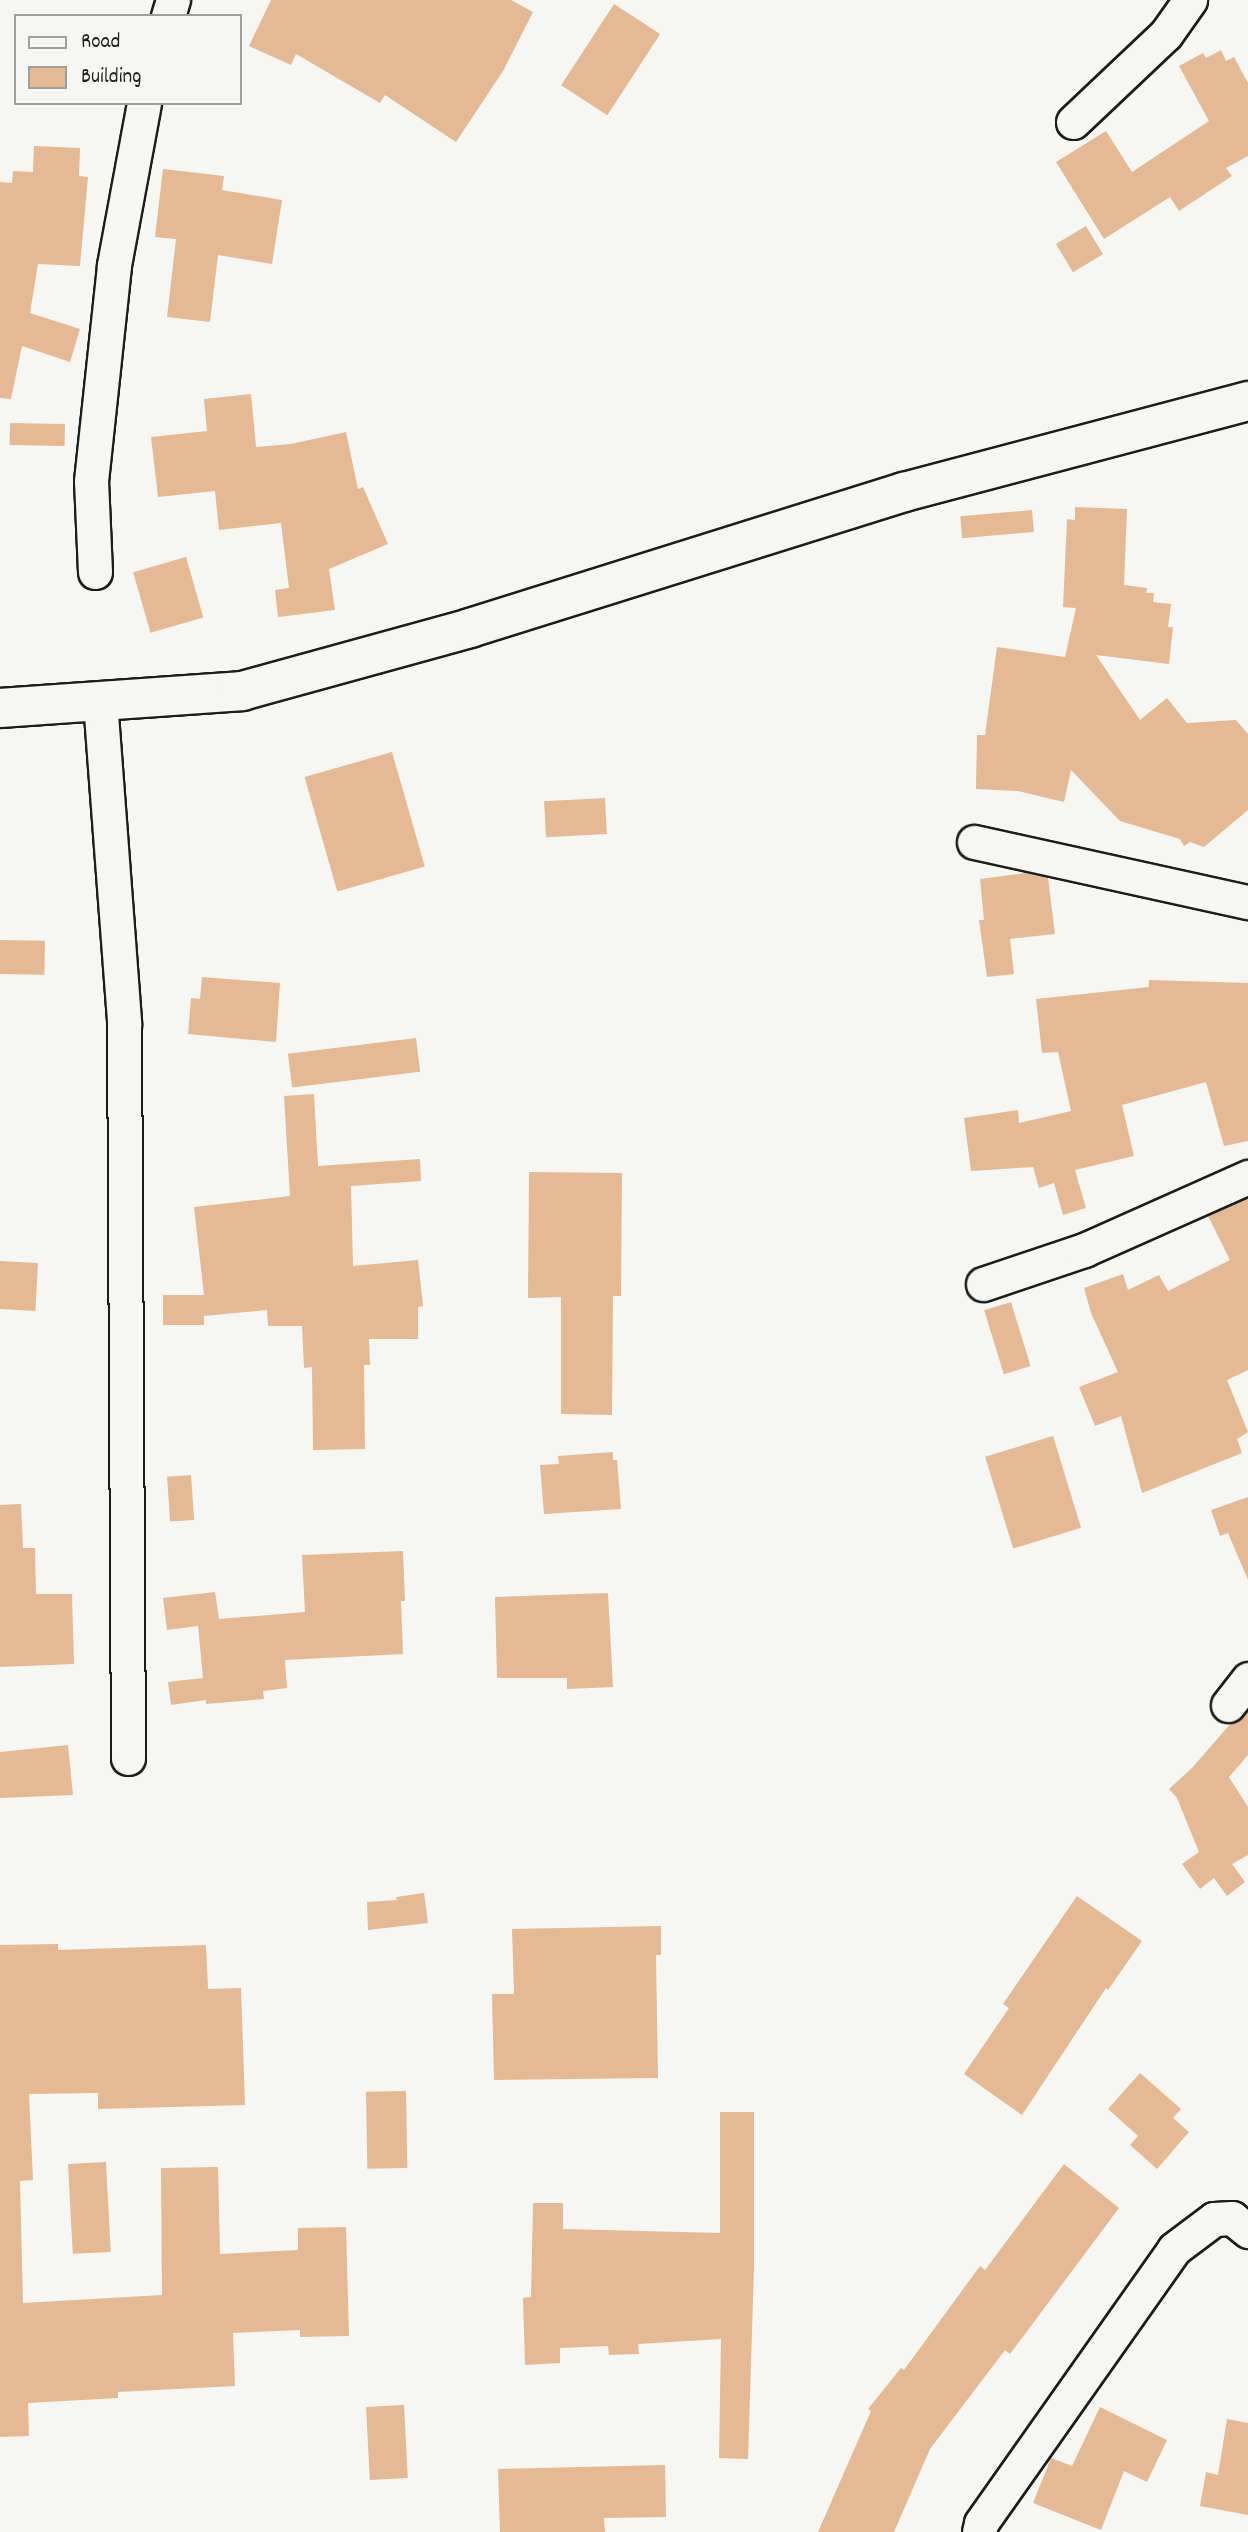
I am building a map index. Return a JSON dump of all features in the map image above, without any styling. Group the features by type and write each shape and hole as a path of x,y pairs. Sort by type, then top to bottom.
{"street":[{"path":"1073,122 1166,34 1191,0"},
{"path":"96,572 91,481 114,265 144,105"},
{"path":"0,708 242,691 470,628 904,492 1248,401"},
{"path":"100,701 124,1023 128,1758"},
{"path":"974,842 1248,902"},
{"path":"983,1284 1084,1250 1248,1177"},
{"path":"979,2532 981,2523 1174,2249 1214,2219 1232,2218 1248,2231"}],"building":[{"path":"271,0 511,0 533,12 503,71 456,142 385,95 380,103 296,54 291,65 249,46"},
{"path":"614,4 660,34 607,115 561,85"},
{"path":"1221,50 1226,61 1234,57 1248,83 1248,156 1226,168 1232,176 1179,211 1170,197 1104,239 1056,162 1106,131 1132,172 1209,121 1179,66 1203,53 1206,58"},
{"path":"34,146 80,148 79,176 88,177 80,266 38,264 30,313 80,329 70,362 22,346 11,399 0,398 0,182 12,183 13,171 33,172"},
{"path":"163,169 224,176 222,190 282,200 272,264 218,255 210,322 167,317 176,239 155,237"},
{"path":"1086,226 1103,254 1073,272 1056,244"},
{"path":"251,394 256,447 291,444 346,432 358,489 363,487 388,544 329,569 335,610 278,617 275,590 289,588 281,523 219,530 215,491 158,497 151,437 207,431 204,399"},
{"path":"10,423 65,424 65,446 10,445"},
{"path":"1075,507 1127,509 1124,585 1147,588 1146,593 1154,593 1153,602 1171,604 1168,627 1173,627 1169,664 1096,655 1140,720 1167,698 1187,723 1236,720 1248,734 1248,810 1204,847 1190,842 1184,846 1180,839 1120,821 1071,770 1064,802 1018,791 976,789 977,735 985,735 997,647 1065,657 1076,608 1063,607 1067,519 1075,520"},
{"path":"1032,510 1034,532 962,538 960,516"},
{"path":"186,557 203,618 150,633 133,572"},
{"path":"392,752 425,866 337,891 305,777"},
{"path":"605,798 607,834 546,837 544,801"},
{"path":"1025,873 1048,878 1055,934 1010,939 1014,974 987,977 979,920 984,920 980,879"},
{"path":"0,940 45,941 44,975 0,974"},
{"path":"202,977 280,983 276,1042 188,1034 191,998 200,999"},
{"path":"1149,980 1248,983 1248,1141 1224,1146 1206,1082 1122,1105 1134,1156 1075,1170 1086,1208 1063,1215 1054,1183 1039,1188 1033,1167 971,1171 964,1118 1018,1110 1019,1123 1071,1111 1058,1052 1042,1053 1036,999 1149,987"},
{"path":"416,1038 420,1072 292,1087 288,1054"},
{"path":"314,1094 318,1166 420,1159 421,1181 351,1186 353,1266 418,1260 423,1306 418,1307 418,1339 369,1339 370,1365 364,1365 365,1449 313,1450 312,1367 304,1368 302,1326 268,1326 267,1310 204,1316 204,1325 163,1325 163,1295 204,1295 194,1207 290,1196 284,1096"},
{"path":"529,1172 622,1173 621,1296 613,1296 612,1415 561,1414 561,1297 528,1298"},
{"path":"1248,1198 1248,1370 1227,1380 1248,1432 1237,1439 1242,1453 1142,1493 1121,1416 1095,1426 1079,1387 1118,1372 1091,1313 1084,1288 1123,1274 1128,1290 1159,1275 1168,1291 1230,1260 1208,1216"},
{"path":"0,1261 38,1263 35,1311 0,1309"},
{"path":"1011,1302 1031,1366 1004,1374 984,1310"},
{"path":"1053,1436 1081,1528 1013,1549 985,1457"},
{"path":"613,1452 613,1460 617,1460 621,1509 544,1514 540,1465 559,1464 558,1456"},
{"path":"191,1475 194,1520 170,1522 167,1477"},
{"path":"1248,1497 1248,1580 1228,1533 1220,1536 1211,1510"},
{"path":"21,1504 23,1548 35,1548 36,1594 72,1594 74,1664 0,1667 0,1505"},
{"path":"403,1551 403,1654 285,1660 287,1688 263,1691 264,1699 206,1704 206,1700 171,1705 168,1682 203,1678 198,1626 167,1630 163,1598 215,1592 219,1619 305,1612 302,1555"},
{"path":"608,1593 613,1687 567,1689 567,1678 497,1678 495,1597"},
{"path":"1248,1711 1248,1755 1229,1777 1248,1807 1248,1855 1232,1864 1245,1882 1227,1896 1214,1878 1200,1889 1182,1864 1199,1852 1177,1798 1169,1789 1192,1768 1231,1723"},
{"path":"68,1745 73,1795 0,1798 0,1752"},
{"path":"424,1893 428,1923 368,1930 367,1902 397,1900 396,1897"},
{"path":"1077,1896 1142,1941 1108,1990 1106,1988 1022,2115 964,2074 1009,2008 1003,2004"},
{"path":"661,1926 661,1955 656,1955 658,2078 494,2080 492,1994 514,1994 512,1929"},
{"path":"58,1944 58,1950 206,1945 208,1989 241,1988 245,2105 98,2109 98,2093 29,2094 33,2180 20,2181 23,2303 162,2295 161,2168 218,2167 220,2254 298,2250 298,2228 346,2227 349,2336 300,2337 300,2330 233,2333 235,2386 118,2392 118,2398 28,2403 29,2436 0,2437 0,1945"},
{"path":"1140,2073 1181,2109 1173,2118 1189,2132 1157,2169 1130,2145 1138,2136 1108,2109"},
{"path":"406,2091 407,2168 367,2169 366,2092"},
{"path":"720,2112 754,2112 754,2267 748,2459 719,2458 721,2339 638,2344 639,2354 609,2355 608,2346 560,2348 560,2363 525,2365 523,2298 531,2297 533,2203 563,2203 563,2229 720,2233"},
{"path":"106,2162 111,2252 73,2254 68,2164"},
{"path":"1064,2164 1119,2208 1010,2354 1005,2350 930,2449 894,2532 818,2532 871,2411 868,2409 901,2368 904,2370 980,2266 985,2270"},
{"path":"404,2405 408,2478 370,2480 366,2407"},
{"path":"1100,2407 1167,2440 1147,2482 1124,2471 1101,2530 1033,2503 1051,2458 1072,2466"},
{"path":"1227,2419 1248,2423 1248,2515 1200,2506 1206,2472 1218,2475"},
{"path":"665,2465 666,2517 604,2518 605,2532 500,2532 498,2469"}]}
